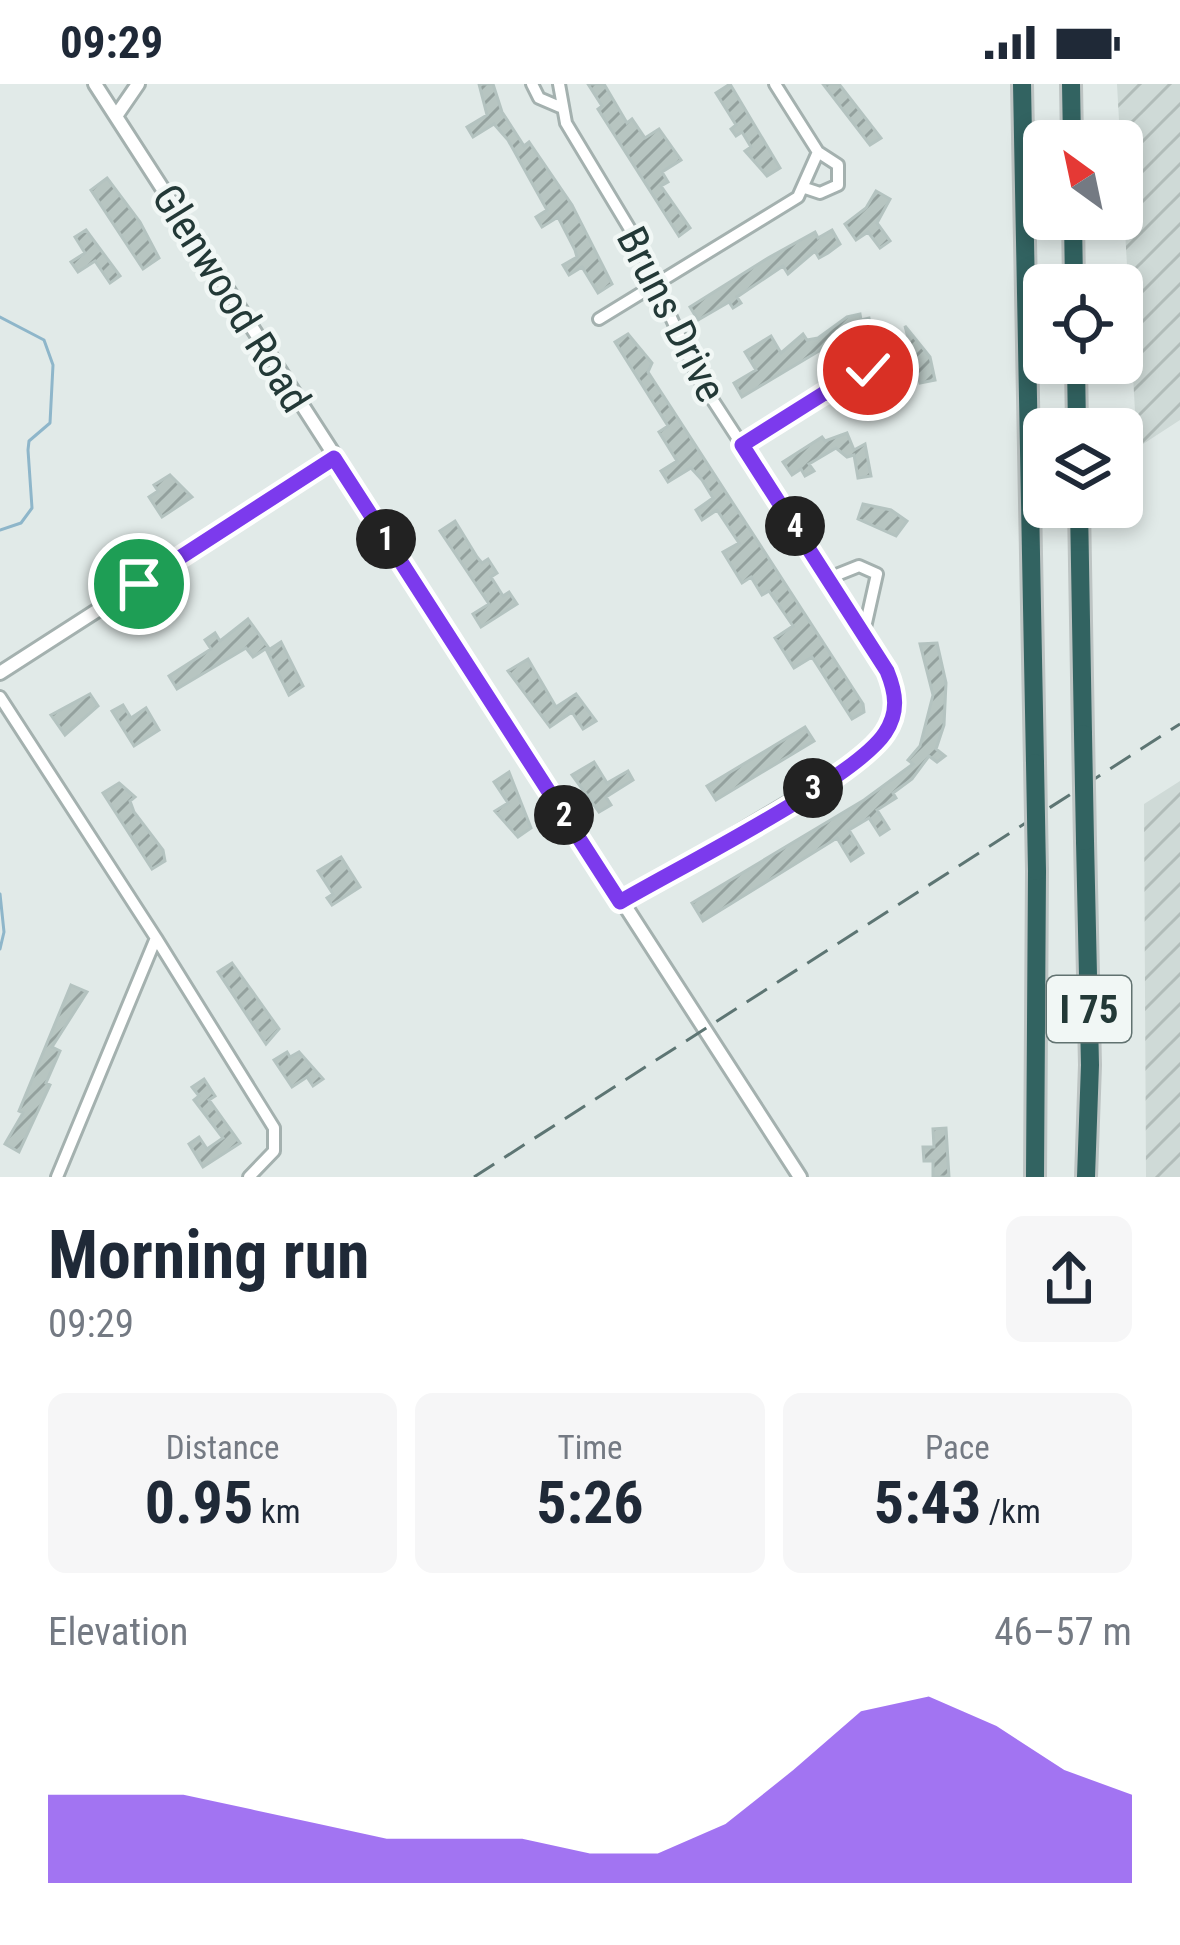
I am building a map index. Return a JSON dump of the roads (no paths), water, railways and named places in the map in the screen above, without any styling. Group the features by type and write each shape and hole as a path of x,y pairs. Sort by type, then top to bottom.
{"highway":[{"name":"I 75","path":"1022,84 1037,871 1035,1177"},
{"path":"1070,84 1071,120"},
{"name":"I 75","path":"1079,528 1090,1065 1086,1177"}],"street":[{"name":"Glenwood Road","path":"95,84 800,1177"},
{"path":"116,116 138,84"},
{"name":"Bruns Drive","path":"532,84 538,98 560,107"},
{"name":"Bruns Drive","path":"560,84 560,107 634,236 680,343 864,632 896,695 893,717 875,746 620,902"},
{"path":"775,84 818,152 838,165 838,184 828,192 805,188"},
{"path":"599,319 770,216 805,188 818,152"},
{"path":"742,445 823,394 845,388"},
{"path":"0,673 334,458"},
{"path":"829,578 859,566 878,574 864,632"},
{"path":"0,697 274,1128 274,1151 249,1177"},
{"path":"57,1177 156,938"}],"waterway":[{"path":"0,317 44,340 53,365 50,423 29,441 32,508 21,523 0,530"},
{"path":"0,894 4,932 0,949"}],"railway":[{"path":"474,1177 1180,724"}]}
